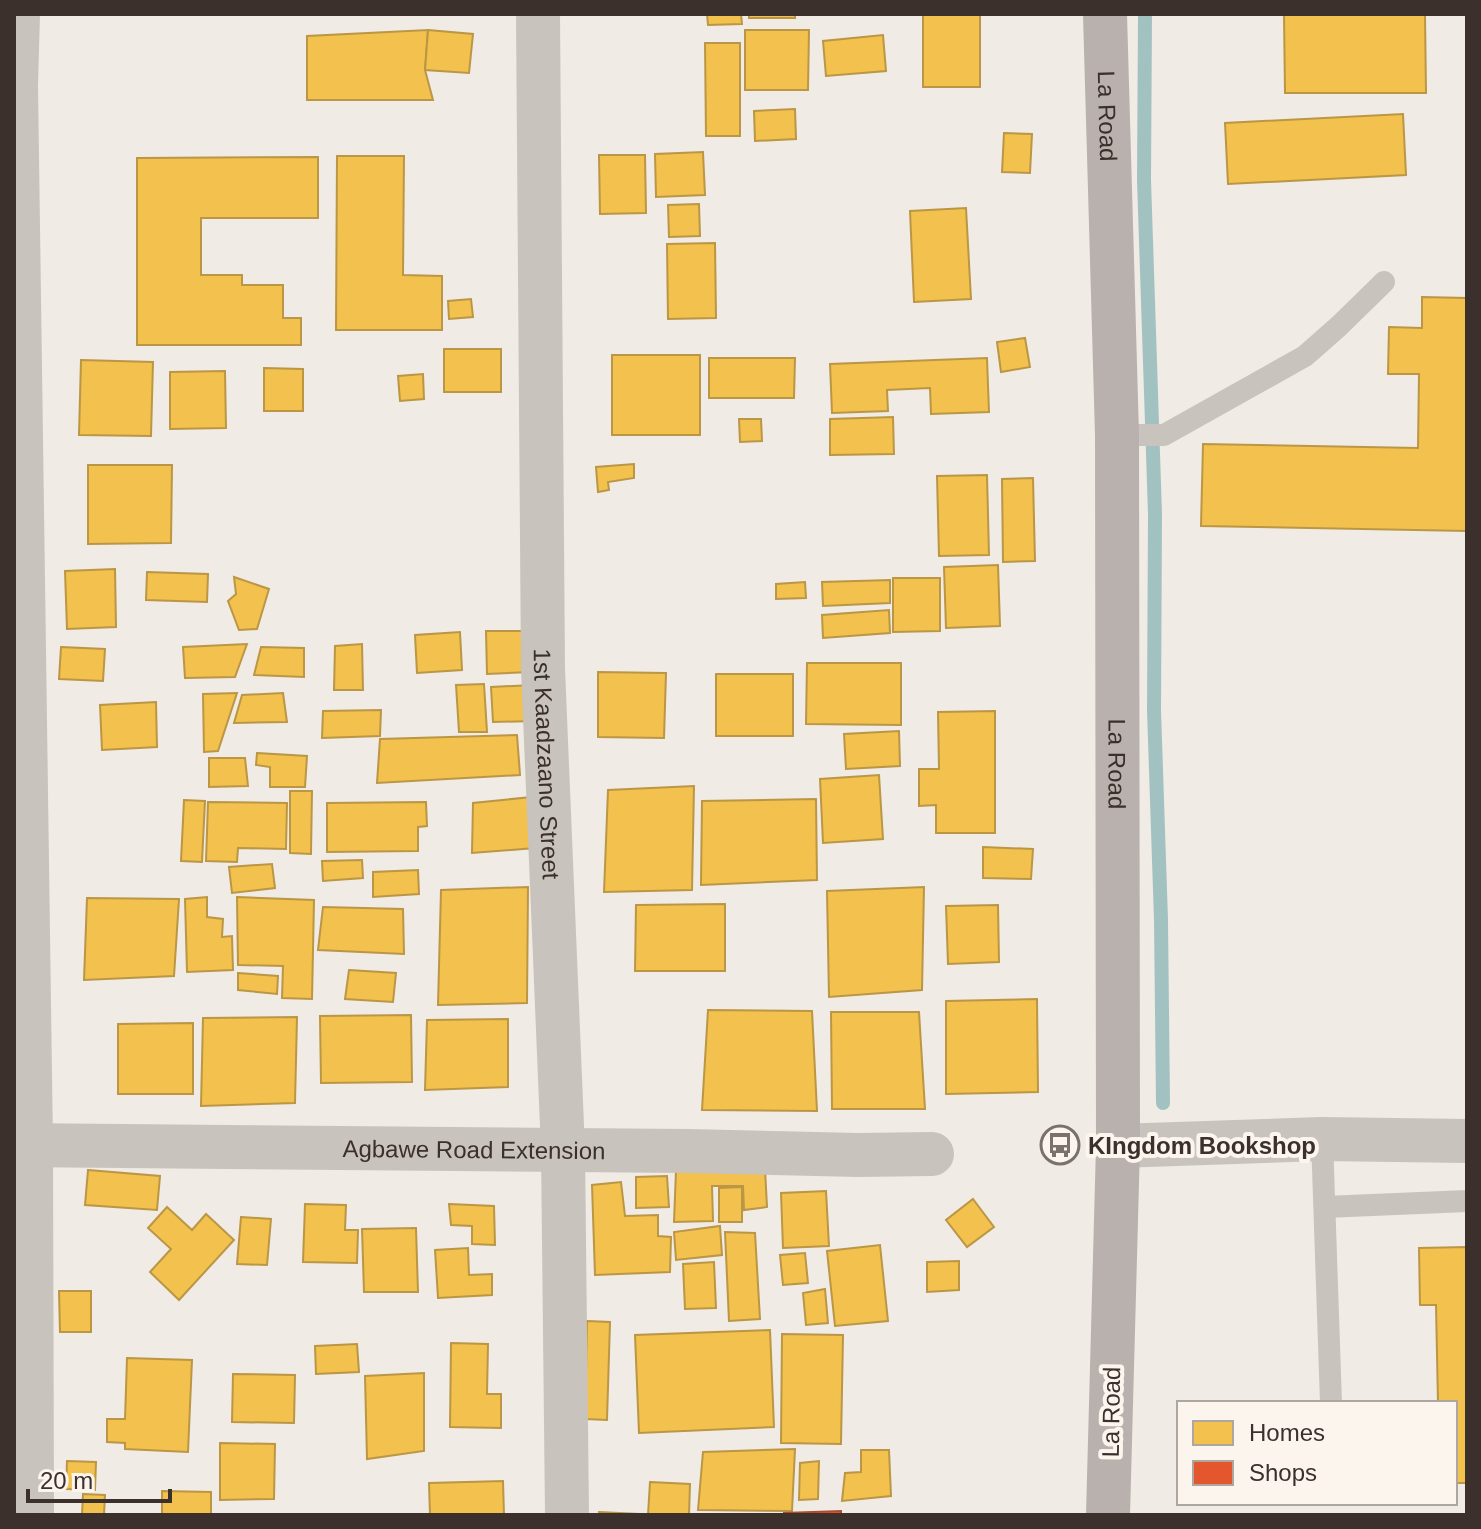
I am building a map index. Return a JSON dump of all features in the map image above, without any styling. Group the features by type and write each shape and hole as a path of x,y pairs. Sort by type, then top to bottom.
{"main road":[{"name":"La Road","path":"1105,14 1143,435 1108,1515"}],"street":[{"path":"18,14 15,86 22,1145 32,1515"},
{"name":"1st Kaadzaano Street","path":"538,14 543,669 563,1150 567,1515"},
{"path":"1118,1146 1322,1139 1467,1141"},
{"name":"Agbawe Road Extension","path":"22,1145 932,1154"}],"lane":[{"path":"1143,435 1305,356 1384,282"},
{"path":"1322,1139 1331,1401"},
{"path":"1325,1207 1467,1201"}],"building: Homes":[{"path":"707,14 741,14 742,24 708,25"},
{"path":"749,14 795,14 795,18 749,18"},
{"path":"923,14 980,14 980,87 923,87"},
{"path":"1284,14 1425,15 1426,93 1285,93"},
{"path":"428,30 425,70 433,100 307,100 307,36"},
{"path":"428,30 473,34 469,73 425,70"},
{"path":"745,30 809,30 808,90 745,90"},
{"path":"883,35 886,71 826,76 823,41"},
{"path":"705,43 740,43 740,136 706,136"},
{"path":"795,109 796,139 755,141 754,111"},
{"path":"1403,114 1406,175 1228,184 1225,123"},
{"path":"1004,133 1032,134 1030,173 1002,172"},
{"path":"703,152 705,195 656,197 655,154"},
{"path":"599,155 645,155 646,213 600,214"},
{"path":"337,156 404,156 403,275 442,276 442,330 336,330"},
{"path":"318,157 318,218 201,218 201,275 242,275 242,285 283,285 283,318 301,318 301,345 137,345 137,158"},
{"path":"699,204 700,236 669,237 668,205"},
{"path":"966,208 971,299 914,302 910,211"},
{"path":"715,243 716,318 668,319 667,244"},
{"path":"1422,297 1467,298 1467,531 1201,526 1203,444 1418,448 1419,374 1388,374 1389,327 1422,328"},
{"path":"471,299 473,317 449,319 448,301"},
{"path":"1025,338 1030,367 1001,372 997,342"},
{"path":"444,349 501,349 501,392 444,392"},
{"path":"612,355 700,355 700,435 612,435"},
{"path":"709,358 795,358 794,398 709,398"},
{"path":"987,358 989,412 931,414 930,388 887,390 888,411 832,413 830,364"},
{"path":"81,360 153,362 151,436 79,435"},
{"path":"264,368 303,369 303,411 264,411"},
{"path":"225,371 226,428 170,429 170,372"},
{"path":"423,374 424,399 400,401 398,376"},
{"path":"893,417 894,454 830,455 830,419"},
{"path":"739,419 761,419 762,441 740,442"},
{"path":"634,464 634,478 608,482 609,490 598,492 596,467"},
{"path":"88,465 172,465 171,543 88,544"},
{"path":"987,475 989,555 939,556 937,476"},
{"path":"1033,478 1035,561 1003,562 1002,479"},
{"path":"998,565 1000,626 946,628 944,567"},
{"path":"115,569 116,627 67,629 65,571"},
{"path":"147,572 208,574 207,602 146,600"},
{"path":"234,577 269,589 257,629 239,630 228,601 236,594"},
{"path":"893,578 940,578 940,631 893,632"},
{"path":"890,580 890,603 823,606 822,582"},
{"path":"805,582 806,598 776,599 776,584"},
{"path":"889,610 890,633 823,638 822,615"},
{"path":"486,631 528,631 529,672 487,674"},
{"path":"460,632 462,670 417,673 415,635"},
{"path":"247,644 235,677 185,678 183,647"},
{"path":"362,644 363,690 334,690 335,646"},
{"path":"61,647 105,649 103,681 59,679"},
{"path":"261,647 304,648 304,677 254,675"},
{"path":"807,663 901,663 901,725 806,724"},
{"path":"598,672 666,673 664,738 598,737"},
{"path":"716,674 793,674 793,736 716,736"},
{"path":"484,684 487,732 459,732 456,685"},
{"path":"533,685 534,721 493,722 491,687"},
{"path":"237,693 218,751 204,752 203,694"},
{"path":"283,693 287,722 234,723 242,695"},
{"path":"156,702 157,747 102,750 100,705"},
{"path":"381,710 380,736 322,738 323,711"},
{"path":"995,711 995,833 936,833 936,805 919,806 919,769 939,769 938,712"},
{"path":"899,731 900,766 846,769 844,734"},
{"path":"517,735 520,775 377,783 380,739"},
{"path":"257,753 307,756 305,787 270,787 270,767 256,765"},
{"path":"209,758 245,758 248,786 209,787"},
{"path":"879,775 883,839 823,843 820,779"},
{"path":"694,786 692,890 604,892 608,790"},
{"path":"290,791 312,791 311,854 290,853"},
{"path":"531,797 535,848 472,853 473,803"},
{"path":"816,799 817,880 701,885 702,801"},
{"path":"184,800 205,801 202,862 181,861"},
{"path":"208,802 287,803 286,849 238,848 237,862 206,861"},
{"path":"426,802 427,826 418,827 418,851 327,852 327,803"},
{"path":"983,847 1033,849 1031,879 983,878"},
{"path":"362,860 363,878 323,881 322,861"},
{"path":"272,864 275,888 232,893 229,867"},
{"path":"418,870 419,894 373,897 373,872"},
{"path":"528,887 527,1003 438,1005 441,890"},
{"path":"924,887 922,990 829,997 827,891"},
{"path":"207,897 207,917 223,919 222,937 232,936 233,970 187,972 185,899"},
{"path":"237,897 314,900 312,999 282,998 283,966 238,965"},
{"path":"87,898 179,899 174,976 84,980"},
{"path":"725,904 725,971 635,971 636,905"},
{"path":"998,905 999,962 948,964 946,906"},
{"path":"323,907 403,909 404,954 318,950"},
{"path":"349,970 396,973 393,1002 345,999"},
{"path":"238,973 278,976 277,994 238,990"},
{"path":"1037,999 1038,1092 946,1094 946,1001"},
{"path":"708,1010 812,1011 817,1111 702,1110"},
{"path":"831,1012 919,1012 925,1109 832,1109"},
{"path":"411,1015 412,1082 321,1083 320,1016"},
{"path":"297,1017 295,1103 201,1106 203,1018"},
{"path":"508,1019 508,1087 425,1090 427,1020"},
{"path":"193,1023 193,1094 118,1094 118,1024"},
{"path":"765,1169 767,1207 744,1210 743,1186 712,1186 713,1221 674,1222 676,1170"},
{"path":"88,1170 160,1176 157,1210 85,1205"},
{"path":"667,1176 669,1207 636,1208 636,1177"},
{"path":"621,1182 625,1216 658,1215 658,1236 671,1237 670,1272 595,1275 592,1185"},
{"path":"742,1187 742,1222 719,1222 719,1188"},
{"path":"826,1191 829,1246 783,1248 781,1193"},
{"path":"973,1199 994,1227 967,1247 946,1220"},
{"path":"305,1204 346,1205 345,1230 358,1230 357,1263 303,1262"},
{"path":"449,1204 494,1206 495,1245 472,1244 472,1226 451,1225"},
{"path":"167,1207 192,1230 206,1214 234,1240 179,1300 150,1272 171,1249 148,1228"},
{"path":"241,1217 271,1219 267,1265 237,1264"},
{"path":"720,1226 722,1255 676,1260 674,1232"},
{"path":"416,1228 418,1292 364,1292 362,1229"},
{"path":"725,1232 755,1233 760,1319 729,1321"},
{"path":"880,1245 888,1321 835,1326 827,1251"},
{"path":"1467,1247 1467,1483 1457,1483 1457,1401 1438,1401 1436,1305 1420,1305 1419,1248"},
{"path":"468,1248 469,1275 492,1274 492,1295 438,1298 435,1250"},
{"path":"805,1253 808,1283 783,1285 780,1255"},
{"path":"959,1261 959,1290 927,1292 927,1262"},
{"path":"714,1262 716,1308 685,1309 683,1264"},
{"path":"825,1289 828,1323 806,1325 803,1293"},
{"path":"59,1291 91,1291 91,1332 60,1332"},
{"path":"587,1321 610,1322 607,1420 585,1419"},
{"path":"770,1330 774,1427 639,1433 635,1335"},
{"path":"782,1334 843,1335 841,1444 781,1443"},
{"path":"451,1343 488,1344 487,1394 501,1394 501,1428 450,1427"},
{"path":"357,1344 359,1372 316,1374 315,1346"},
{"path":"127,1358 192,1360 188,1452 125,1449 125,1443 107,1442 107,1419 125,1419"},
{"path":"424,1373 424,1451 367,1459 365,1376"},
{"path":"233,1374 295,1375 294,1423 232,1422"},
{"path":"220,1443 275,1444 274,1499 220,1500"},
{"path":"795,1449 792,1511 698,1510 703,1452"},
{"path":"861,1450 889,1450 891,1496 842,1501 845,1473 861,1472"},
{"path":"67,1461 96,1462 95,1490 66,1489"},
{"path":"819,1461 818,1499 799,1500 800,1463"},
{"path":"503,1481 504,1515 430,1515 429,1483"},
{"path":"650,1482 690,1484 689,1515 648,1515"},
{"path":"162,1491 211,1492 211,1515 162,1515"},
{"path":"83,1494 105,1495 104,1515 82,1515"},
{"path":"599,1512 638,1514 599,1515"}],"building: Shops":[{"path":"841,1511 841,1515 784,1515 784,1513"}],"waterway":[{"path":"1145,14 1144,180 1155,514 1154,710 1163,1103"}],"place":[{"name":"KIngdom Bookshop","path":"1060,1145"}]}
